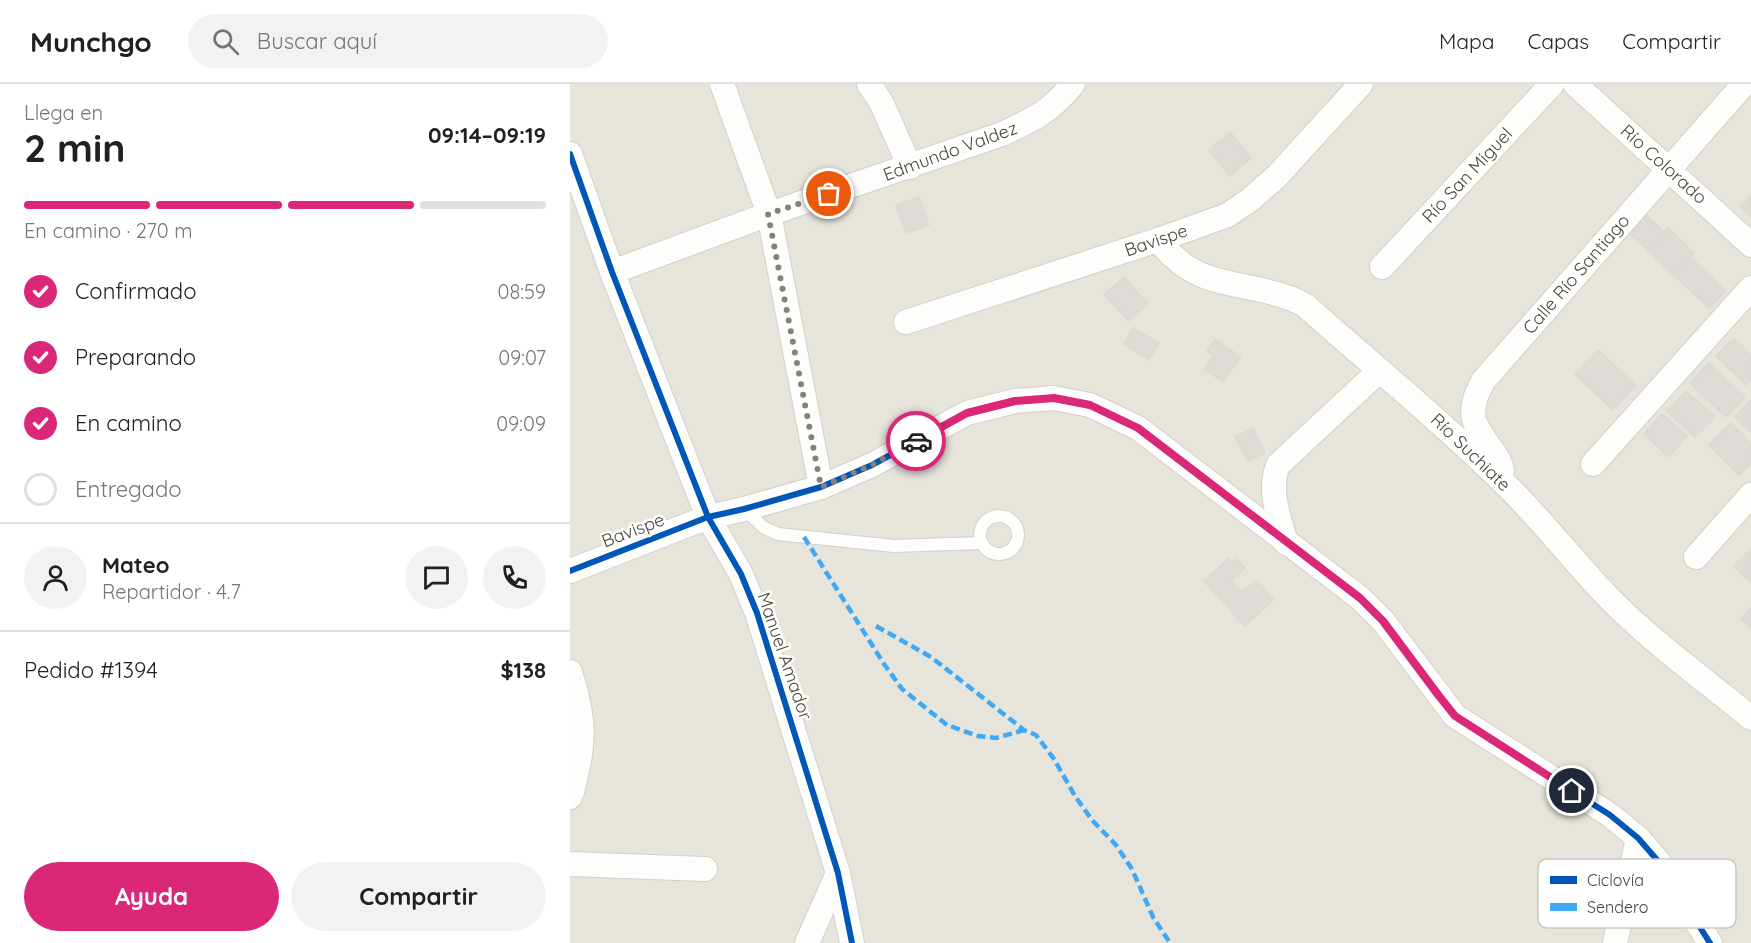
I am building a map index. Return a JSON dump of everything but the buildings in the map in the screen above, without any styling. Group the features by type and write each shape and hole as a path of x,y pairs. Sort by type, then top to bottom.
{"street":[{"path":"722,84 768,214 821,487"},
{"path":"869,84 881,102 910,167"},
{"name":"Edmundo Valdez","path":"612,272 768,214 1002,134 1038,117 1062,97 1073,84"},
{"name":"Bavispe","path":"906,322 1228,215 1251,199 1277,176 1361,84"},
{"name":"Río San Miguel","path":"1383,267 1552,84"},
{"name":"Río Colorado","path":"1575,84 1751,245"},
{"name":"Calle Río Santiago","path":"1504,482 1501,466 1476,428 1473,414 1473,400 1483,381 1744,84"},
{"name":"Manuel Amador","path":"570,154 612,272 708,517 741,574 757,613 838,873 852,943"},
{"name":"Río Suchiate","path":"1158,240 1171,257 1190,271 1205,277 1297,300 1436,418 1504,482 1609,598 1642,629 1751,718"},
{"path":"1593,464 1751,288"},
{"path":"1286,543 1273,493 1274,477 1278,465 1379,371"},
{"name":"Bavispe","path":"570,571 708,517 821,487 872,465 967,413 1015,401 1054,398 1090,405 1138,428 1360,598 1383,621 1455,716 1610,815 1638,838 1656,859"},
{"path":"1696,557 1751,495"},
{"path":"570,672 580,703 583,732 575,757 570,797"},
{"path":"1633,859 1638,838"},
{"path":"570,864 705,869"},
{"path":"807,943 838,873"},
{"path":"1615,943 1618,928"},
{"name":"Bavispe","path":"1700,928 1710,943"}],"lane":[{"path":"744,509 763,527 778,534 894,546 981,543"}],"shaded area":[{"path":"570,84 1751,84 1751,943 570,943"}],"marked path":[{"path":"804,537 902,689 947,725 978,736 996,738 1024,730"},
{"path":"876,626 931,657 1024,730 1036,735 1054,759 1092,820 1116,845 1132,869 1153,917 1170,943"}],"cycle path":[{"path":"570,154 612,272 708,517 741,574 757,613 838,873 852,943"},
{"path":"570,571 708,517 821,487 872,465 967,413 1015,401 1054,398 1090,405 1138,428 1360,598 1383,621 1455,716 1610,815 1638,838 1656,859"},
{"path":"1700,928 1710,943"}],"way so far":[{"path":"829,194 768,214 821,487 872,465 916,441"}],"route":[{"path":"916,441 967,413 1015,401 1054,398 1090,405 1138,428 1360,598 1383,621 1455,716 1572,791"}]}
